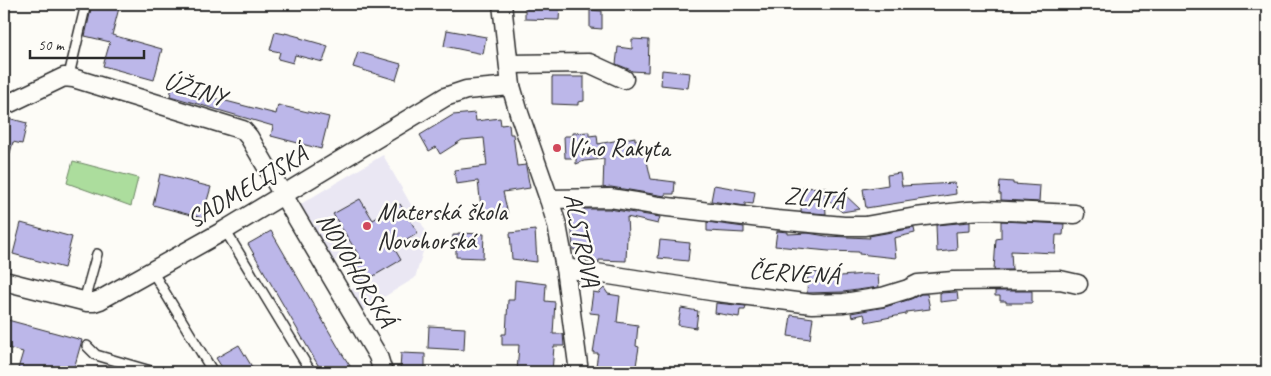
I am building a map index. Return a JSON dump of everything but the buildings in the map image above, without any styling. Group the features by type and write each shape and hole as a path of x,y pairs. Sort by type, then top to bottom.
{"street":[{"name":"ALSTROVA","path":"502,4 511,86 557,225 565,268 579,372"},
{"path":"509,64 589,63 624,79"},
{"path":"4,101 10,103 64,77 73,78"},
{"name":"ÚŽINY","path":"73,78 241,129 246,132 283,196"},
{"name":"SADMELIJSKÁ","path":"4,281 84,301 93,302 100,300 283,196 446,97 466,90 511,86"},
{"name":"NOVOHORSKÁ","path":"283,196 378,356 383,372"},
{"name":"ZLATÁ","path":"549,199 610,198 659,206 777,220 865,226 916,217 985,210 1075,214"},
{"name":"ČERVENÁ","path":"565,268 717,292 812,304 844,303 882,297 918,284 953,281 1060,280 1078,284"}],"lane":[{"path":"73,78 70,71 85,8"},
{"path":"225,230 311,372"},
{"path":"84,301 97,254"},
{"path":"152,271 213,372"},
{"path":"87,346 96,354 150,372"}],"shaded area":[{"name":"Materská škola Novohorská","path":"383,155 428,235 415,278 361,311 349,291 358,285 342,257 332,262 299,205"}],"green space":[{"path":"73,161 138,178 131,206 67,183"}],"place":[{"name":"Víno Rakyta","path":"557,148"},
{"name":"Materská škola Novohorská","path":"367,226"}]}
